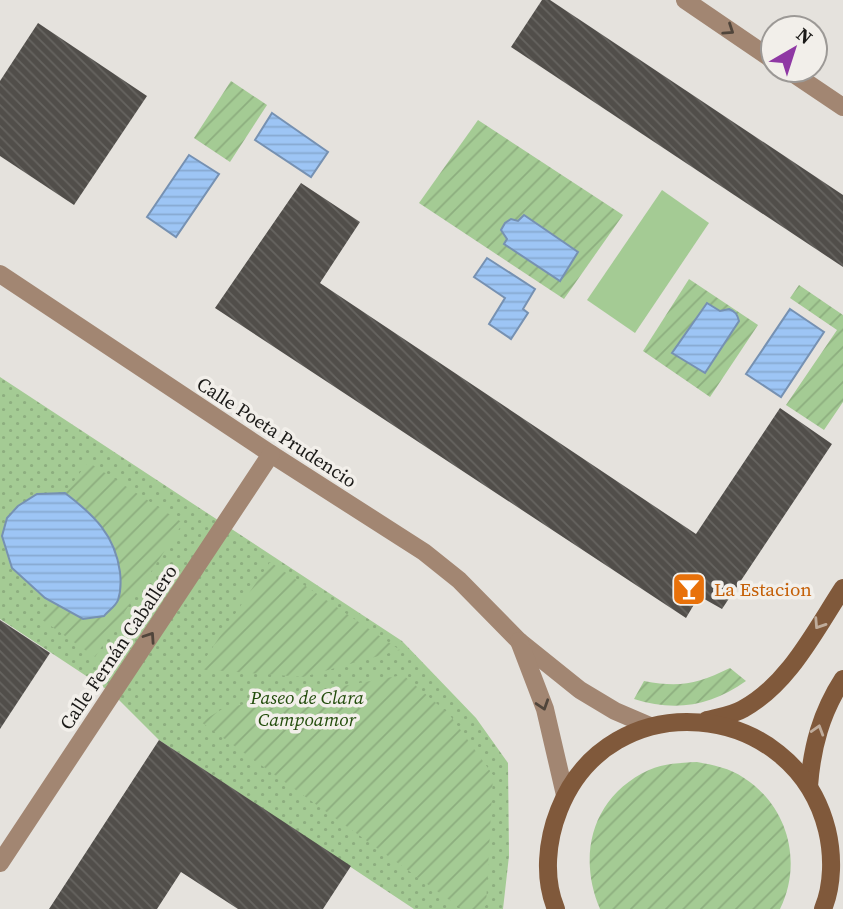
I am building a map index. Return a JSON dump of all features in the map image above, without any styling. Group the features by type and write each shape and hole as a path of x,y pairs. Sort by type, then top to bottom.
{"main road":[{"path":"556,909 548,866 551,829 565,795 581,771 601,752 624,736 650,726 704,721 743,710 772,687 796,660 843,588"},
{"path":"809,786 812,751 821,720 843,679"},
{"path":"704,721 729,726 775,749 794,766 809,786 823,813 830,842 831,873 823,909"}],"street":[{"path":"685,0 759,50"},
{"path":"809,84 843,107"},
{"name":"Calle Poeta Prudencio","path":"0,274 424,552 459,580 519,641 580,690 615,711 650,726"},
{"name":"Calle Fernán Caballero","path":"0,863 271,454"},
{"name":"Calle Poeta Prudencio","path":"519,641 545,709 565,795"}],"green space":[{"path":"231,81 267,105 230,162 194,138"},
{"path":"478,120 623,215 564,299 419,203"},
{"path":"662,190 709,223 635,333 587,300"},
{"path":"689,279 758,325 710,397 643,351"},
{"path":"799,285 843,315 843,402 824,430 786,405 837,330 790,298"},
{"name":"Paseo de Clara Campoamor","path":"0,377 402,641 476,718 508,763 509,856 503,909 414,909 159,740 112,693 0,619"},
{"path":"88,462 183,523 95,657 41,619 55,603 83,619 114,547 100,524 65,493"},
{"path":"270,562 400,650 303,677 198,669"},
{"path":"730,668 746,681 706,701 678,706 634,699 644,681 688,683"},
{"path":"403,675 449,714 493,775 486,905 483,909 462,909 201,722 224,708"},
{"path":"697,762 727,769 744,778 759,790 781,820 787,837 790,873 780,909 600,909 593,889 590,848 602,811 614,795 630,781 649,770"}],"water":[{"path":"272,113 328,152 311,177 255,140"},
{"path":"189,155 219,174 176,237 147,217"},
{"path":"524,215 578,252 560,281 504,244 507,239 501,230 505,223 511,219 518,221"},
{"path":"487,258 535,289 523,309 528,313 511,339 489,324 505,298 474,277"},
{"path":"707,303 720,311 731,310 739,321 705,373 672,353"},
{"path":"790,309 824,332 781,397 746,374"},
{"path":"65,493 94,518 108,537 117,559 121,579 119,597 104,616 83,619 45,598 12,568 2,536 7,518 18,506 37,494"}],"building":[{"path":"542,0 550,0 843,195 843,267 511,47"},
{"path":"38,23 147,96 74,205 0,156 0,81"},
{"path":"301,183 360,222 320,283 696,534 780,408 832,444 722,609 699,596 686,618 215,308"},
{"path":"0,620 50,653 0,729"},
{"path":"159,740 351,866 323,909 238,909 181,872 157,909 49,909"}],"place":[{"name":"La Estacion","path":"689,589"}]}
